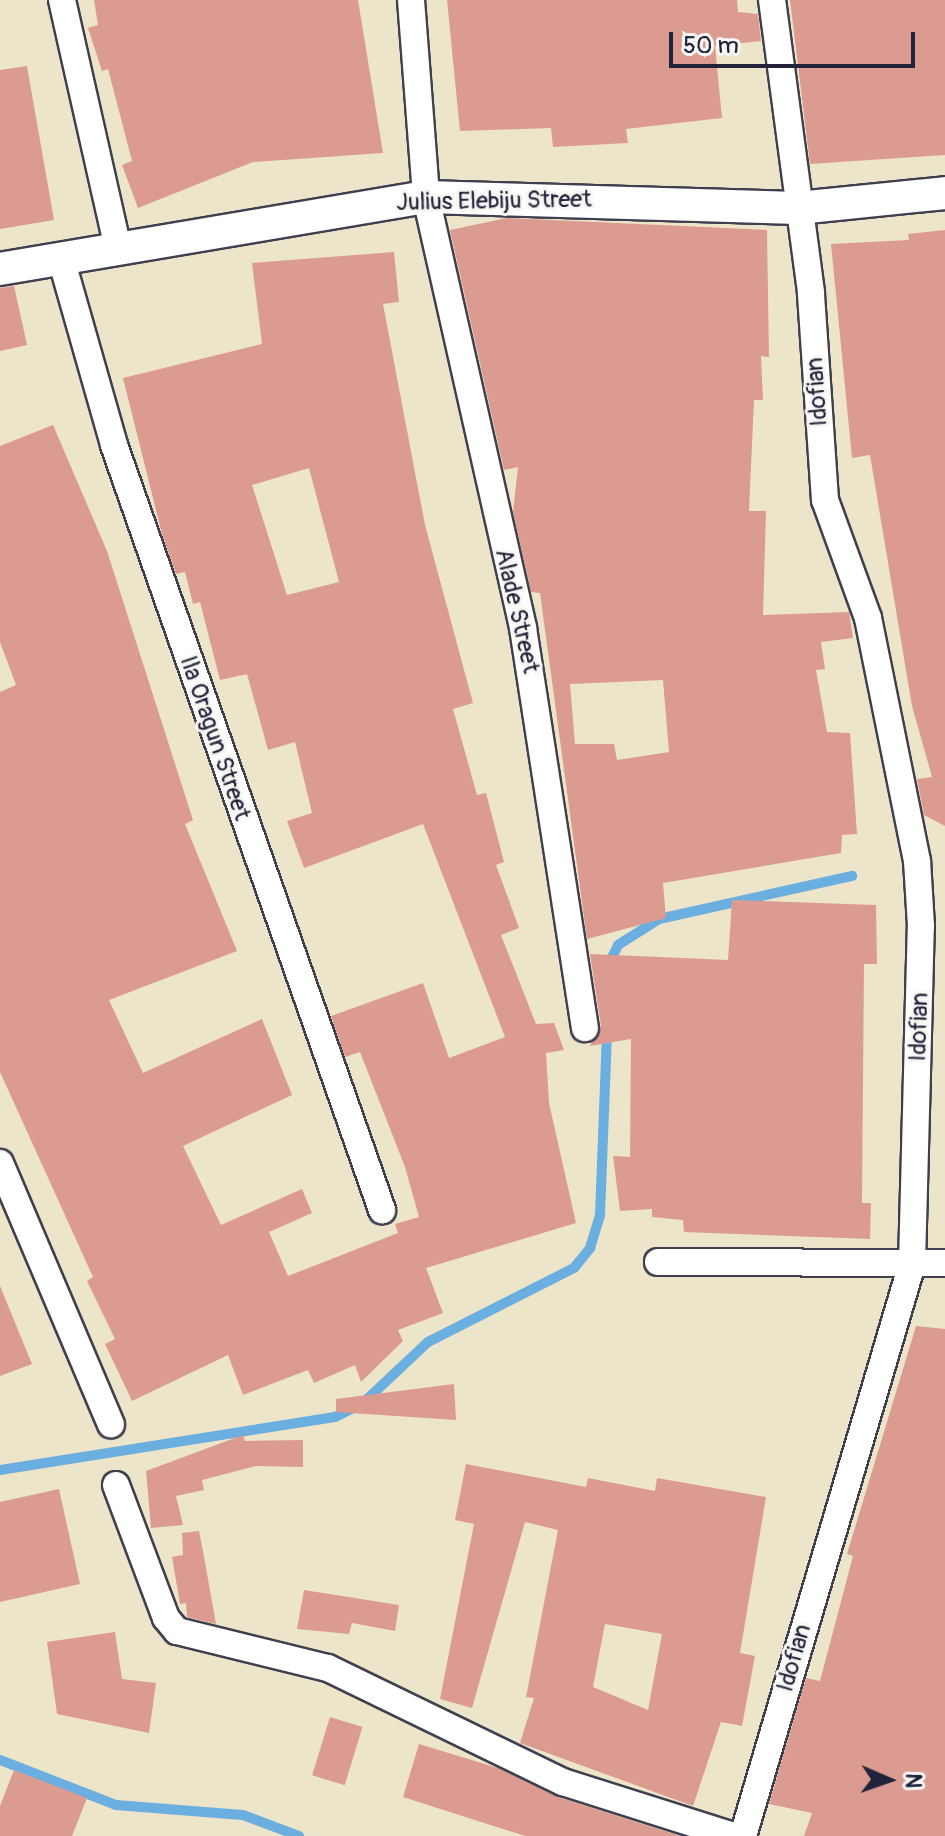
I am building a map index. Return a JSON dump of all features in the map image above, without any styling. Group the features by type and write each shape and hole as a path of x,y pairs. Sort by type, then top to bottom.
{"street":[{"path":"62,0 118,249"},
{"name":"Alade Street","path":"411,0 426,197 523,628 585,1028"},
{"name":"Idofian","path":"743,1836 912,1264 917,861 868,618 825,500 811,292 772,0"},
{"name":"Julius Elebiju Street","path":"0,269 62,262 118,249 426,197 798,208 945,193"},
{"name":"Ila Oragun Street","path":"62,262 114,445 382,1210"},
{"path":"0,1163 10,1217 111,1424"},
{"path":"658,1262 945,1263"},
{"path":"116,1485 166,1618 177,1631 341,1673 563,1782 733,1836"}],"building":[{"path":"94,0 358,0 383,153 253,162 138,208 122,165 132,161 108,69 102,71 88,28 98,25"},
{"path":"447,0 737,0 738,12 758,14 761,41 715,46 722,118 626,129 628,143 553,147 551,128 460,131"},
{"path":"790,0 945,0 945,155 810,164"},
{"path":"27,66 54,220 0,229 0,70"},
{"path":"507,218 767,230 769,357 761,356 763,400 754,400 749,511 766,511 763,615 849,612 853,638 821,642 825,669 816,670 827,732 850,733 857,834 842,835 841,853 663,883 666,918 587,939 540,593 531,592 513,512 518,467 504,470 450,230","holes":["663,680 669,752 617,760 614,744 575,744 570,684"]},
{"path":"945,230 945,826 924,815 917,779 932,777 912,706 870,455 852,458 831,244 909,240 908,234"},
{"path":"394,252 399,302 383,304 425,525 473,703 453,709 477,795 486,793 504,862 496,865 519,928 501,935 536,1024 554,1023 564,1050 546,1053 549,1103 576,1223 426,1268 443,1313 398,1330 403,1341 361,1382 355,1365 314,1383 308,1370 243,1395 228,1355 132,1401 105,1344 115,1339 87,1281 93,1277 0,1072 0,692 16,685 0,642 0,446 53,425 107,551 193,820 185,824 237,951 109,1000 143,1073 262,1019 292,1095 183,1146 221,1225 302,1189 312,1213 269,1232 288,1276 398,1233 395,1224 419,1217 405,1167 360,1052 345,1057 331,1016 423,983 449,1058 505,1037 423,824 304,868 287,821 312,813 295,742 268,750 247,674 220,680 200,602 193,604 185,572 176,574 162,534 123,378 262,344 252,263","holes":["309,468 339,582 287,595 252,485"]},
{"path":"14,286 27,345 0,351 0,288"},
{"path":"732,900 876,905 877,964 864,964 862,1203 871,1203 870,1239 684,1232 683,1220 652,1217 652,1209 620,1211 613,1156 630,1157 631,1039 590,1046 601,1026 590,954 728,960"},
{"path":"0,1286 32,1364 0,1376"},
{"path":"916,1326 945,1329 945,1836 804,1836 812,1813 769,1804 806,1678 820,1681 853,1556 847,1554"},
{"path":"454,1384 456,1420 336,1412 336,1399"},
{"path":"243,1435 245,1441 303,1440 303,1467 256,1466 202,1480 204,1490 176,1496 183,1525 151,1528 146,1471"},
{"path":"466,1464 586,1487 588,1478 655,1491 657,1478 766,1497 740,1653 755,1656 742,1726 721,1722 693,1806 520,1743 534,1698 526,1697 558,1530 525,1522 472,1708 440,1699 474,1524 455,1520","holes":["605,1624 662,1634 648,1710 593,1687"]},
{"path":"59,1489 80,1584 0,1602 0,1502"},
{"path":"199,1531 216,1624 187,1617 186,1603 180,1604 172,1557 183,1555 182,1533"},
{"path":"304,1590 399,1605 395,1631 352,1623 349,1634 297,1629"},
{"path":"115,1632 122,1679 156,1683 149,1733 57,1714 47,1642"},
{"path":"330,1717 363,1727 345,1785 312,1775"},
{"path":"419,1744 498,1768 558,1797 680,1836 525,1836 403,1797"},
{"path":"14,1770 87,1798 72,1836 0,1836 0,1806"}],"waterway":[{"path":"608,965 618,945 659,919 852,876"},
{"path":"0,1470 335,1417 362,1404 428,1342 574,1268 590,1248 600,1215 607,1033"},
{"path":"0,1760 116,1805 243,1815 299,1836"}]}
